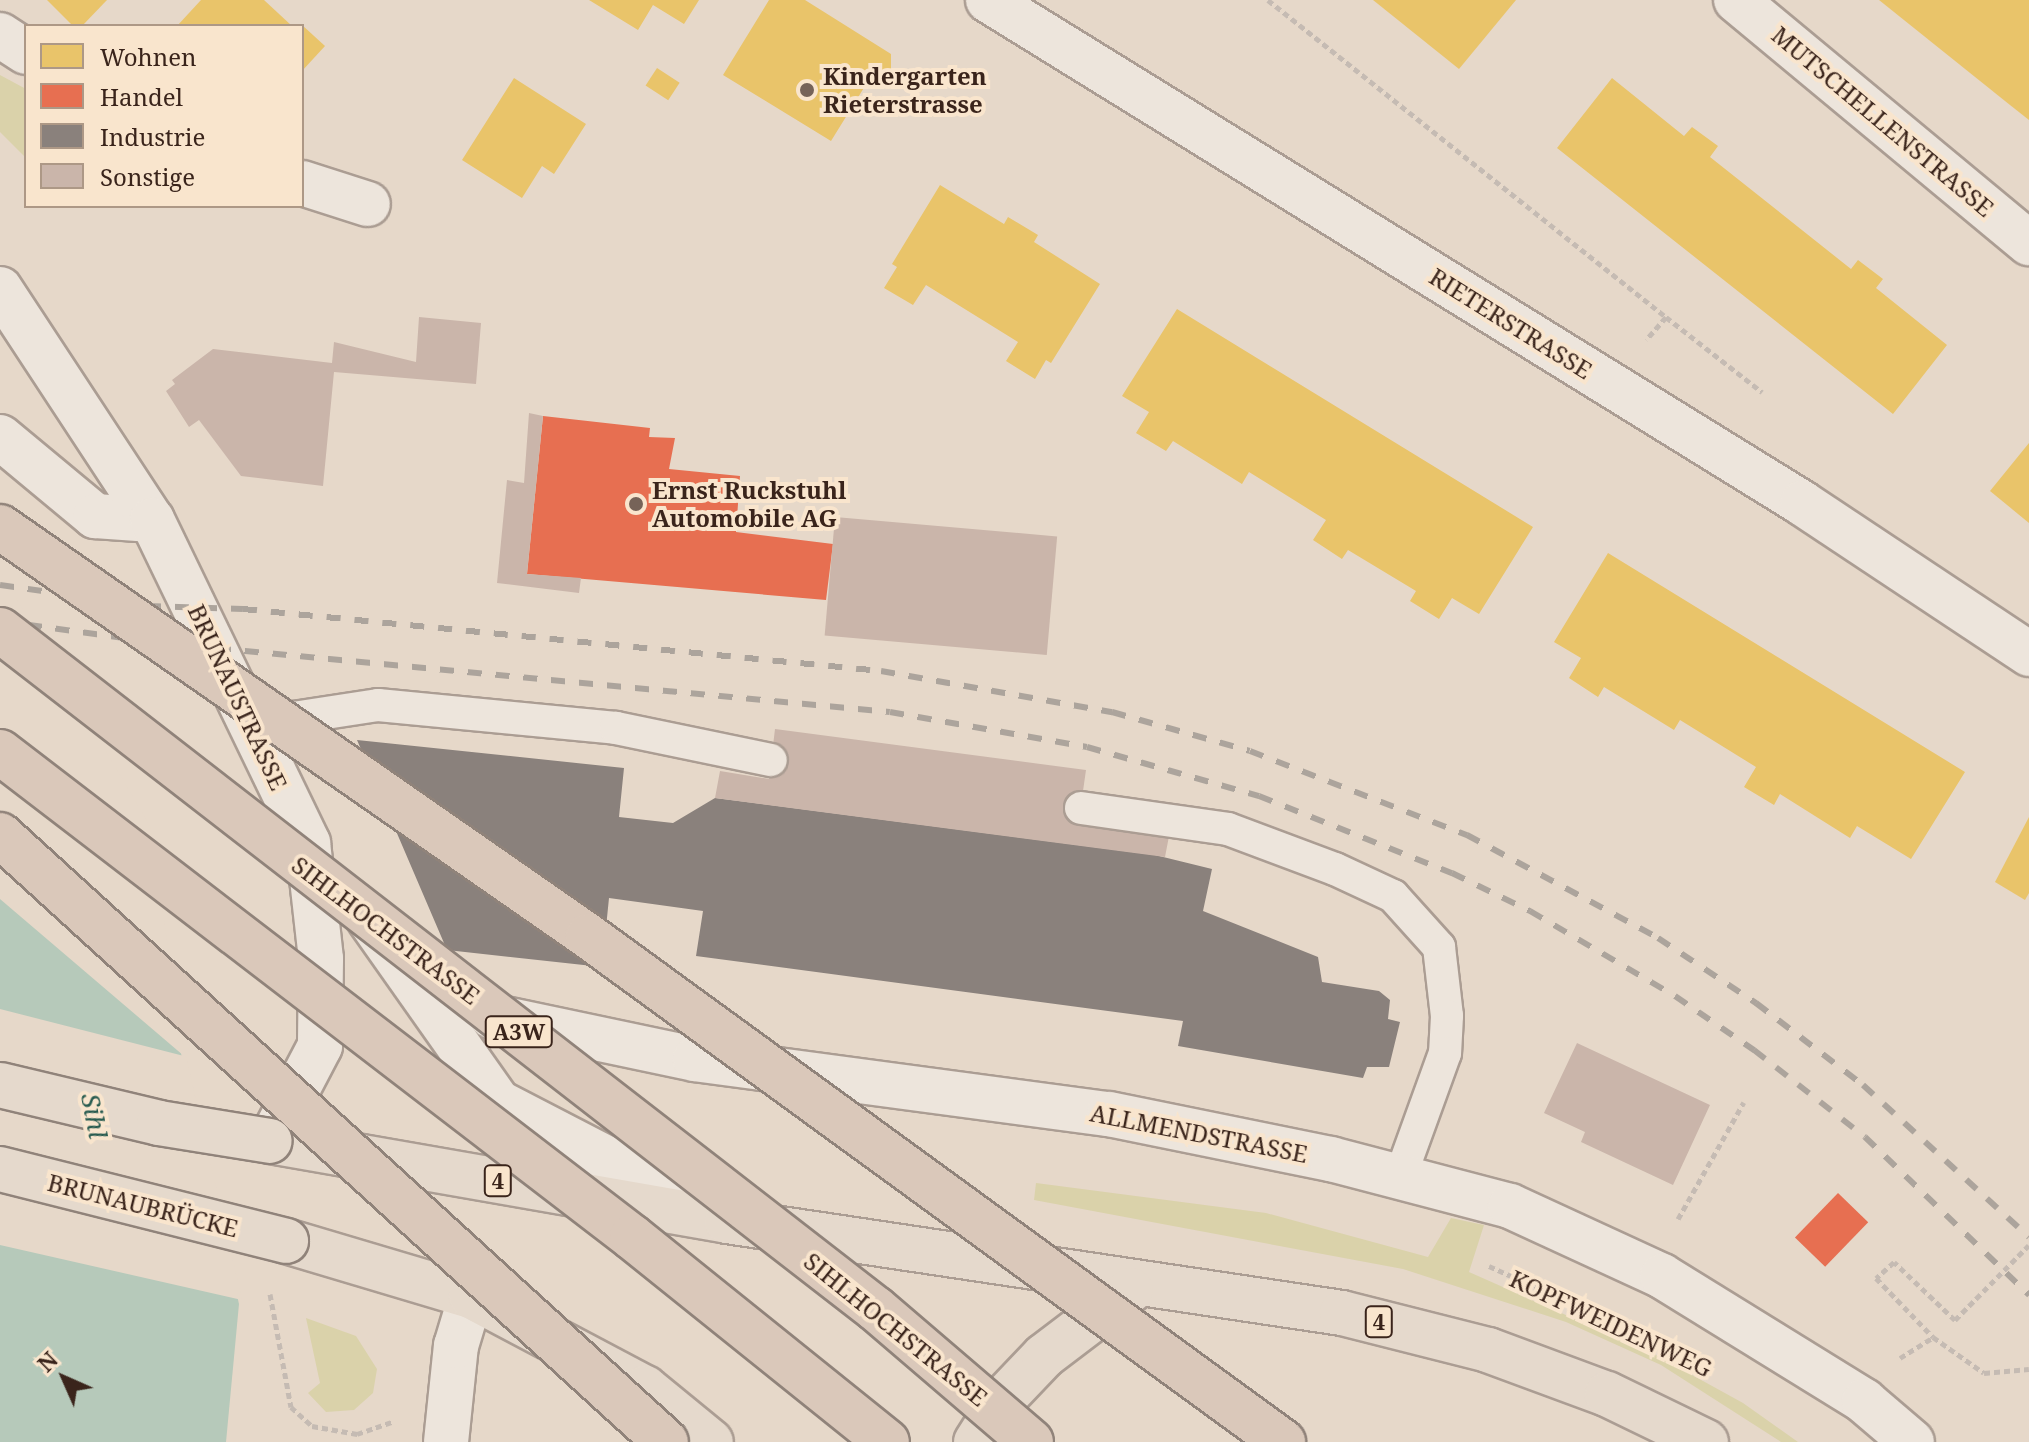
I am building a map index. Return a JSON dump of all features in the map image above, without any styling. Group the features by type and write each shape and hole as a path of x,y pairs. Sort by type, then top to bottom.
{"highway":[{"path":"0,527 588,936 1283,1442"},
{"name":"SIHLHOCHSTRASSE","path":"0,630 876,1309 1031,1442"},
{"path":"0,752 632,1237 887,1442"},
{"path":"0,835 666,1442"}],"main road":[{"name":"4","path":"0,1085 159,1123 727,1221 1342,1313 1488,1350 1607,1394 1706,1442"},
{"name":"BRUNAUBRÜCKE","path":"0,1169 286,1241 471,1296"},
{"path":"976,1442 1004,1398 1044,1356 1143,1281"},
{"path":"471,1296 645,1388 711,1442"},
{"path":"1607,1394 1666,1442"}],"street":[{"name":"RIETERSTRASSE","path":"988,0 1802,503 2029,654"},
{"name":"MUTSCHELLENSTRASSE","path":"1736,0 2029,243"},
{"path":"0,35 24,51"},
{"path":"304,184 368,204"},
{"name":"BRUNAUSTRASSE","path":"0,289 152,520 308,843 321,959 320,1046 270,1141"},
{"path":"0,437 95,516 152,520"},
{"path":"308,843 376,928 422,1001 498,1102 727,1221"},
{"name":"ALLMENDSTRASSE","path":"422,1001 695,1059 1109,1114 1400,1177 1510,1206 1662,1276 1864,1401 1912,1442"},
{"path":"446,1442 456,1346 471,1296"}],"lane":[{"path":"244,712 293,718 378,705 616,728 771,760"},
{"path":"1081,808 1228,829 1335,869 1393,896 1439,947 1447,1016 1445,1053 1400,1177"}],"path":[{"path":"1268,0 1762,392"},
{"path":"1609,384 1666,317"},
{"path":"1671,1231 1744,1102"},
{"path":"2029,1245 1955,1320 1894,1262 1876,1278 1933,1337 1984,1373 2029,1369"},
{"name":"KOPFWEIDENWEG","path":"1489,1266 1650,1339"},
{"path":"1894,1361 1933,1337"}],"shaded area":[{"path":"0,75 24,88 24,156 0,132"},
{"path":"1036,1183 1266,1213 1428,1257 1451,1218 1484,1225 1469,1272 1654,1354 1743,1403 1798,1442 1781,1442 1661,1365 1566,1322 1403,1269 1034,1200"},
{"path":"306,1318 356,1336 377,1369 373,1393 354,1410 326,1412 308,1393 320,1383"}],"water":[{"name":"Sihl","path":"0,575 177,1036 239,1304 226,1442 0,1442"}],"pier":[{"path":"0,571 150,826 181,1035 242,1300 0,1245 0,1009 184,1056 0,899"}],"building: Wohnen":[{"path":"47,0 107,0 84,24 71,24"},
{"path":"201,0 264,0 290,24 179,24"},
{"path":"589,0 699,0 684,24 653,5 638,30"},
{"path":"769,0 805,0 891,54 891,71 880,81 870,78 831,141 723,75"},
{"path":"1373,0 1516,0 1459,69"},
{"path":"1879,0 2029,0 2029,120 2010,105"},
{"path":"304,27 325,46 304,69"},
{"path":"657,68 680,83 668,100 646,86"},
{"path":"514,78 586,124 554,174 542,166 522,198 462,160"},
{"path":"1612,78 1684,136 1692,127 1718,146 1710,157 1851,269 1858,260 1883,279 1876,288 1947,345 1893,414 1557,148"},
{"path":"940,185 1004,224 1008,217 1038,235 1034,242 1100,284 1051,363 1046,360 1035,379 1006,361 1018,342 926,285 913,305 884,288 897,267 892,264"},
{"path":"1177,309 1533,527 1479,614 1452,598 1439,619 1410,601 1416,591 1348,550 1342,559 1313,540 1326,520 1249,472 1242,484 1173,441 1166,451 1136,433 1149,412 1122,396"},
{"path":"2029,443 2029,523 1990,491"},
{"path":"1608,553 1965,772 1911,859 1857,826 1850,838 1780,794 1774,805 1744,787 1756,767 1680,720 1674,730 1604,687 1598,697 1569,678 1581,658 1554,642"},
{"path":"2029,817 2029,893 2025,900 1995,882"}],"building: Handel":[{"name":"Ernst Ruckstuhl Automobile AG","path":"543,416 650,428 649,437 675,438 669,469 740,476 736,532 833,544 826,600 527,574"},
{"path":"1838,1193 1868,1222 1825,1267 1795,1238"}],"building: Industrie":[{"path":"357,740 624,768 619,817 673,823 715,798 1155,855 1212,869 1203,911 1318,957 1322,982 1379,991 1390,1000 1388,1019 1400,1022 1389,1067 1367,1067 1363,1078 1178,1046 1183,1021 696,956 703,911 609,898 602,967 447,950"}],"building: Sonstige":[{"path":"419,317 481,323 476,384 334,372 323,486 241,476 199,420 189,427 166,391 175,384 172,380 213,349 332,363 334,342 416,362"},
{"path":"529,413 543,416 527,574 581,578 579,593 497,583 507,480 524,483"},
{"path":"835,517 1057,536 1047,655 825,636"},
{"path":"775,729 1086,770 1079,819 1170,831 1165,857 715,798 720,771 769,779"},
{"path":"1577,1043 1710,1105 1673,1185 1581,1142 1585,1132 1544,1113"}],"railway":[{"path":"0,585 147,606 243,609 881,671 1112,712 1250,751 1467,835 1658,938 1756,1003 1863,1085 2029,1237"},
{"path":"0,621 161,643 890,712 1087,747 1259,796 1452,873 1530,911 1675,996 1754,1050 1865,1137 2029,1295"}],"place":[{"name":"Kindergarten Rieterstrasse","path":"807,90"},
{"name":"Ernst Ruckstuhl Automobile AG","path":"636,504"}]}
